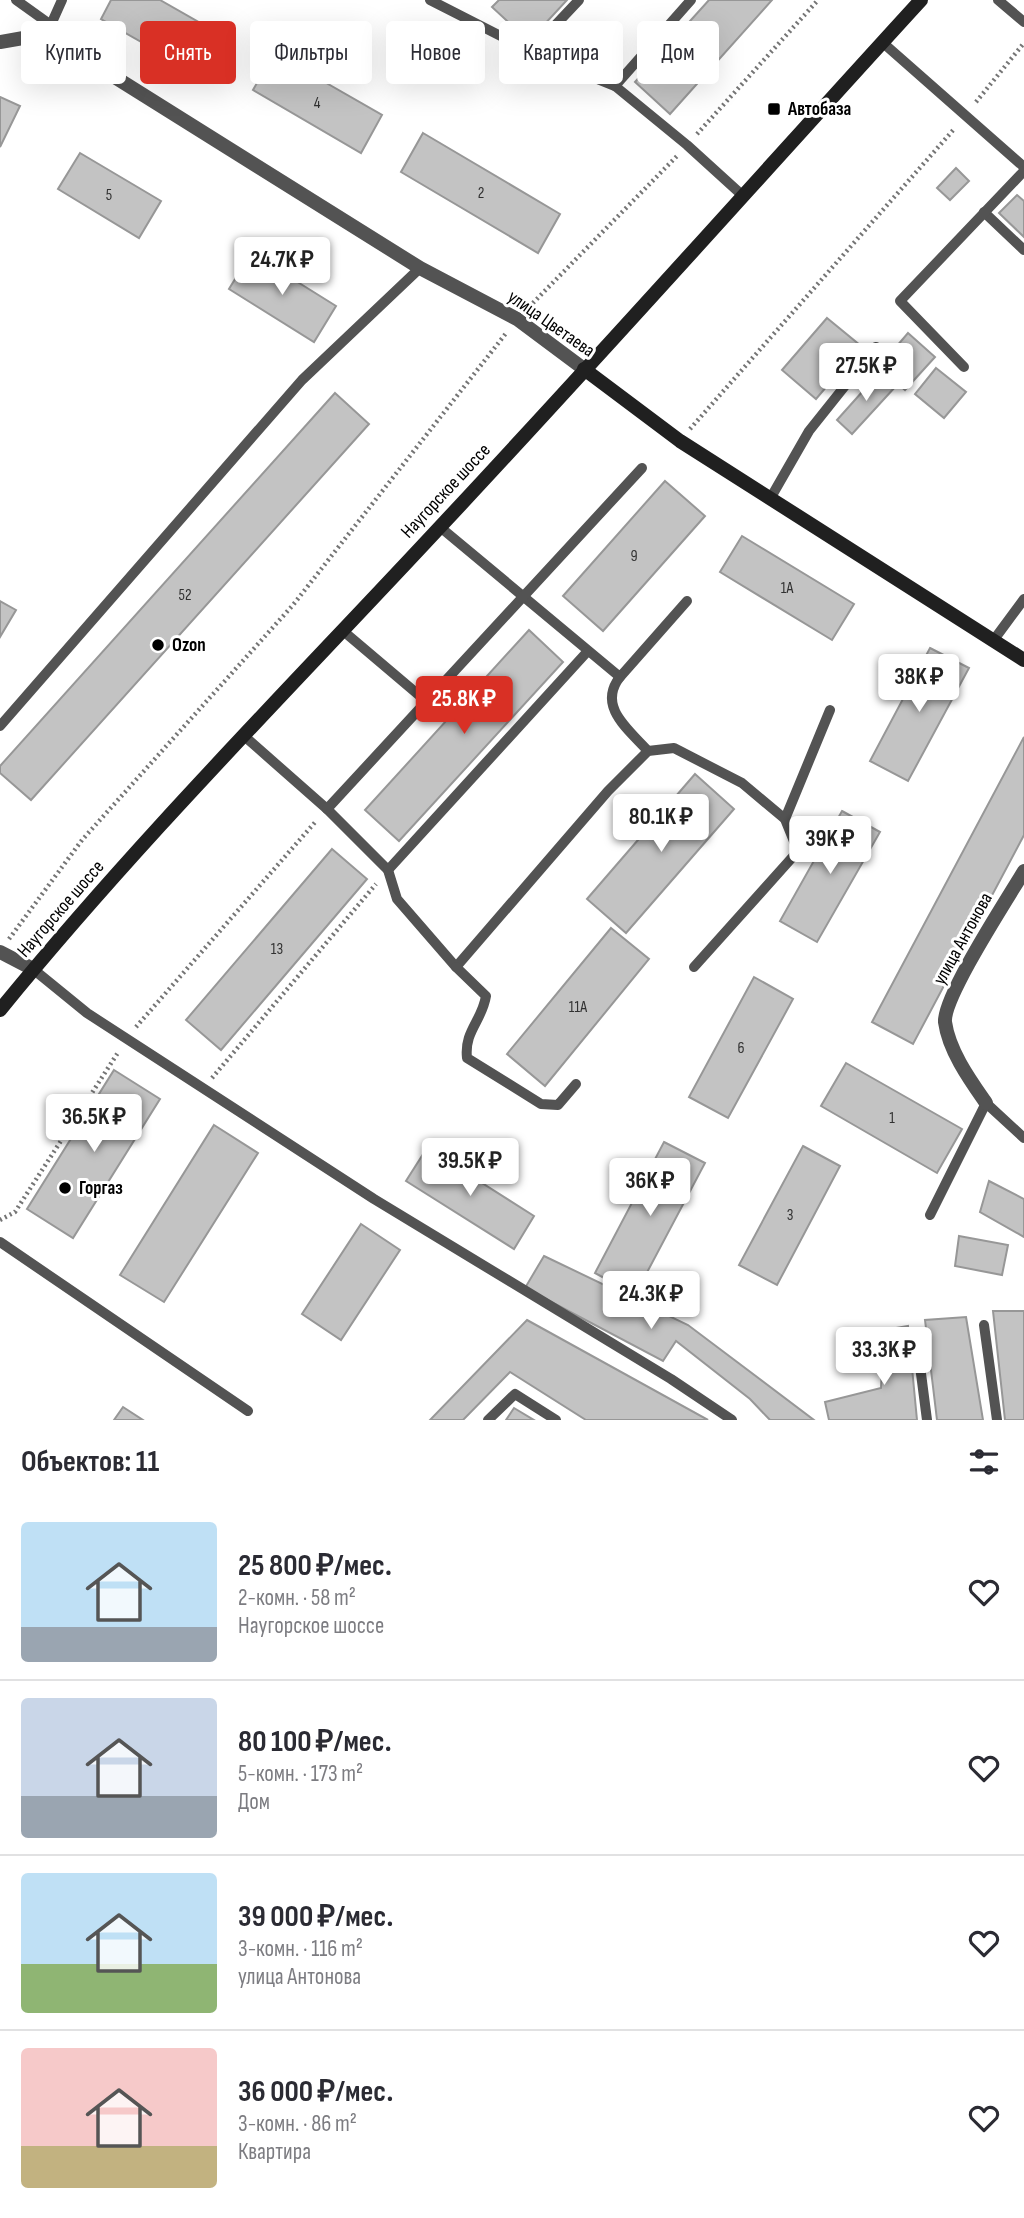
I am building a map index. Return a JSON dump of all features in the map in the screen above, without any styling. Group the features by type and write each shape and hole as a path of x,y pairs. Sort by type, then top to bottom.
{"main road":[{"name":"Наугорское шоссе","path":"0,1010 243,735 440,527 921,0"},
{"name":"улица Цветаева","path":"584,369 680,441 1024,660"}],"street":[{"path":"0,42 21,37"},
{"name":"улица Цветаева","path":"126,80 420,268 517,319 584,369"},
{"name":"улица Антонова","path":"986,1103 951,1043 945,1015 955,991 1024,871"},
{"path":"4,946 33,970"}],"lane":[{"path":"16,0 38,21"},
{"path":"52,21 61,0"},
{"path":"430,0 499,35"},
{"path":"559,21 579,0"},
{"path":"615,86 691,0"},
{"path":"998,0 1024,22"},
{"path":"882,42 1024,169 900,301 964,367"},
{"path":"610,84 687,145 742,195"},
{"path":"984,212 1024,250"},
{"path":"0,726 302,380 420,268"},
{"path":"770,499 810,431 876,346"},
{"path":"327,809 642,468"},
{"path":"440,527 620,677"},
{"path":"993,641 1024,598"},
{"path":"648,751 616,714 610,701 611,688 687,601"},
{"path":"342,630 427,702"},
{"path":"388,870 587,652"},
{"path":"785,819 830,710"},
{"path":"243,735 327,809 388,870 397,899 456,967 486,996 484,1010 465,1041 467,1058 541,1104 558,1105 576,1084"},
{"path":"456,967 608,791 648,751 674,748 742,783 785,819 798,851 694,967"},
{"path":"33,970 88,1013 374,1199 659,1372 732,1420"},
{"path":"930,1215 986,1103 1024,1138"},
{"path":"0,1242 248,1411"},
{"path":"984,1325 997,1420"},
{"path":"916,1335 927,1420"},
{"path":"488,1420 515,1394 556,1420"}],"path":[{"path":"4,946 82,839 293,605 517,319 687,145 818,0"},
{"path":"680,441 966,115 1024,43"},
{"path":"0,1220 15,1212 127,1038 327,809"},
{"path":"205,1087 388,870"}],"building":[{"path":"111,0 160,0 197,21 140,21 140,41 126,33 126,21 101,19"},
{"path":"499,0 567,0 548,21 507,21 492,7"},
{"path":"709,0 772,0 719,59 719,21 690,21"},
{"path":"256,84 328,84 382,115 361,153 253,90"},
{"path":"637,84 697,84 670,114"},
{"path":"0,97 20,106 0,147"},
{"path":"423,133 560,214 538,253 401,172"},
{"path":"80,153 161,201 139,238 58,189"},
{"path":"956,168 969,181 950,200 937,188"},
{"path":"1017,195 1024,201 1024,237 999,213"},
{"path":"251,253 336,306 314,342 229,289"},
{"path":"827,318 861,346 816,399 782,370"},
{"path":"908,333 935,357 905,390 879,367"},
{"path":"936,368 966,392 944,418 915,394"},
{"path":"880,372 896,386 852,434 837,420"},
{"path":"335,393 369,424 31,800 0,773 0,766"},
{"path":"665,481 705,516 603,631 563,596"},
{"path":"742,536 854,604 832,640 720,572"},
{"path":"0,601 16,610 0,637"},
{"path":"529,630 563,662 399,841 365,810"},
{"path":"930,648 969,668 908,781 870,761"},
{"path":"1024,737 1024,835 913,1044 872,1022"},
{"path":"695,774 734,809 626,933 587,899"},
{"path":"842,811 880,832 817,942 780,921"},
{"path":"332,849 367,879 221,1050 186,1020"},
{"path":"611,928 649,959 545,1086 507,1054"},
{"path":"754,977 793,999 728,1118 689,1097"},
{"path":"846,1063 962,1129 937,1173 821,1106"},
{"path":"114,1070 160,1099 73,1238 27,1209"},
{"path":"214,1125 258,1153 164,1302 120,1275"},
{"path":"664,1142 705,1163 635,1295 595,1273"},
{"path":"803,1146 840,1166 777,1285 739,1265"},
{"path":"427,1148 534,1216 514,1249 406,1181"},
{"path":"989,1181 1024,1199 1024,1237 980,1212"},
{"path":"361,1224 400,1250 341,1340 302,1314"},
{"path":"959,1236 1008,1245 1002,1275 955,1266"},
{"path":"544,1256 688,1325 814,1420 770,1420 750,1399 676,1341 663,1361 525,1288"},
{"path":"993,1311 1024,1311 1024,1420 1005,1420"},
{"path":"966,1317 983,1420 937,1420 925,1320"},
{"path":"527,1320 708,1420 586,1420 510,1372 463,1420 430,1420"},
{"path":"908,1326 917,1420 829,1420 825,1402 881,1388 884,1330"},
{"path":"123,1407 143,1420 114,1420"},
{"path":"514,1408 534,1420 506,1420"}],"place":[{"name":"Автобаза","path":"774,109"},
{"name":"Ozon","path":"158,645"},
{"name":"Горгаз","path":"65,1188"}]}
